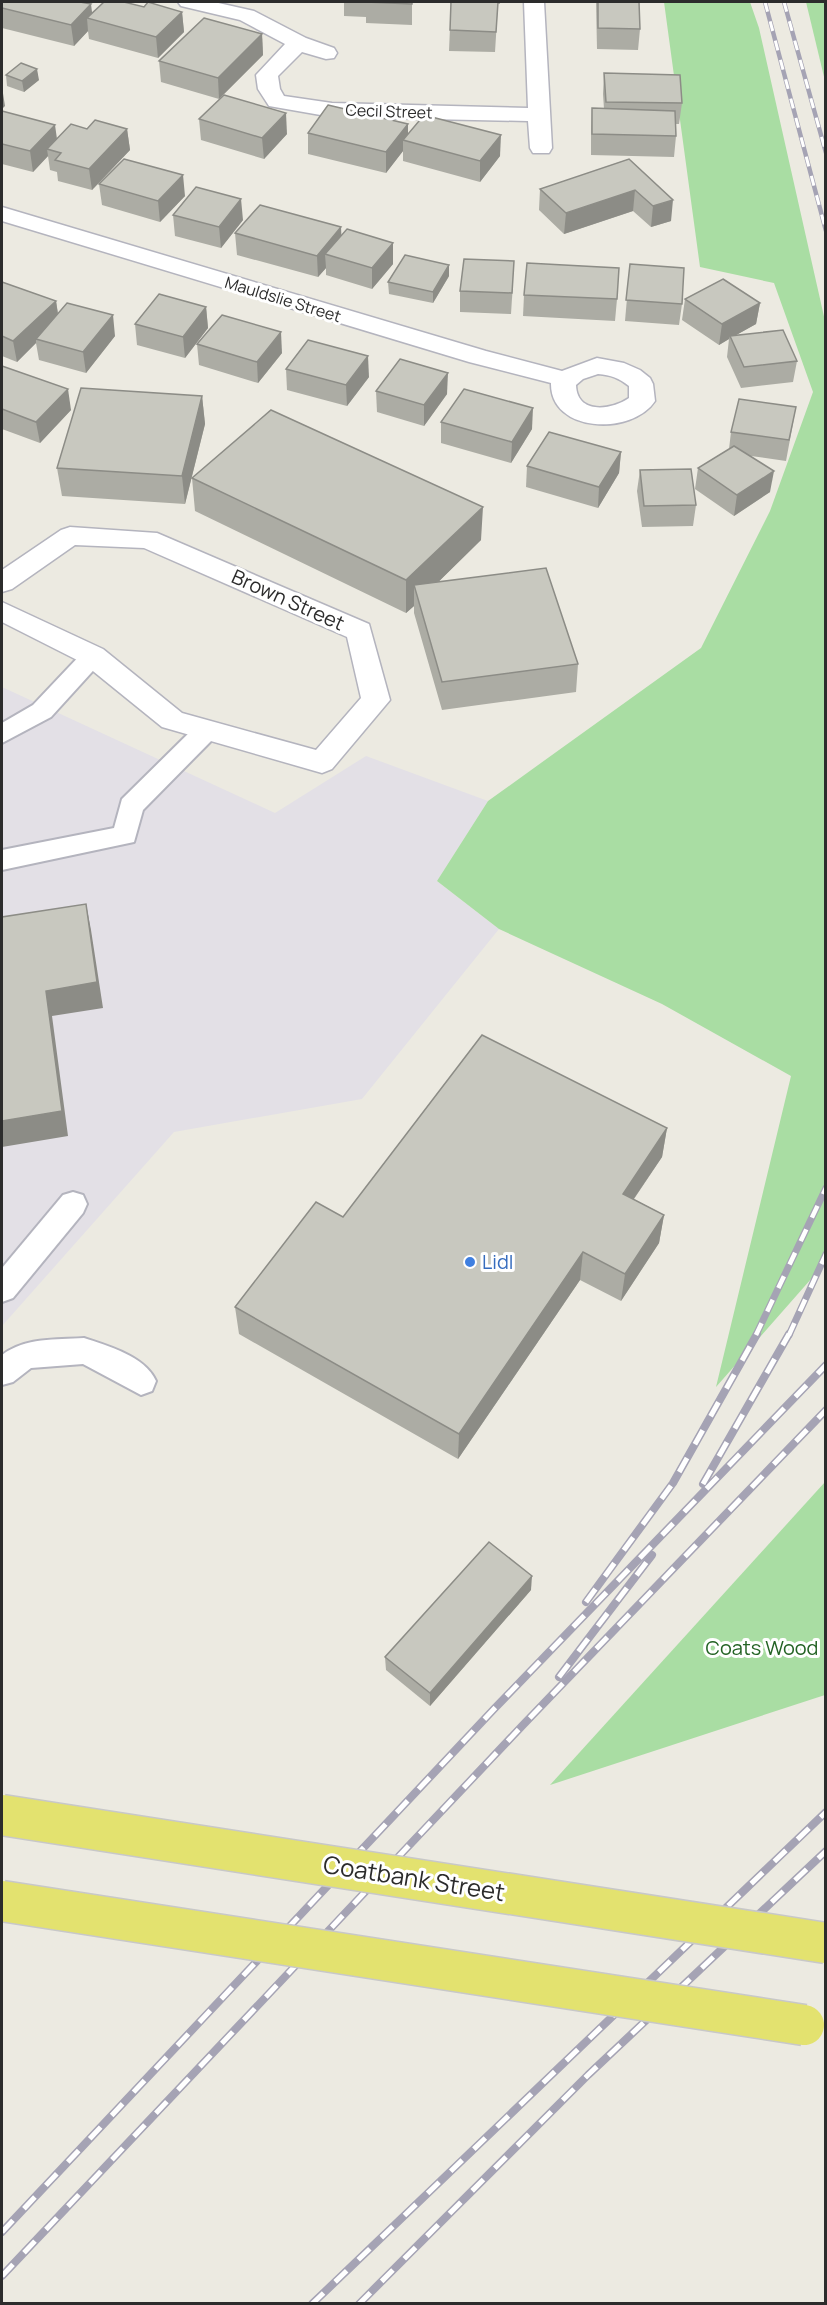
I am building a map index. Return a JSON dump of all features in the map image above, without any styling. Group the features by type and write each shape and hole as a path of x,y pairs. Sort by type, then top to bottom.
{"main road":[{"name":"Coatbank Street","path":"2,1815 825,1943"},
{"path":"2,1901 804,2025"}],"street":[{"path":"188,2 247,15 298,43 326,53"},
{"path":"534,2 541,148"},
{"name":"Cecil Street","path":"298,43 274,64 267,75 269,89 278,101 332,110 539,116"},
{"name":"Mauldslie Street","path":"2,214 467,354 566,380"},
{"name":"Brown Street","path":"2,583 70,536 148,539 359,631 376,700 322,762 172,720 93,656 2,611"}],"lane":[{"path":"2,734 42,711 93,656"},
{"path":"2,860 125,836 131,806 206,731"},
{"path":"2,1289 73,1204"},
{"path":"2,1372 25,1355 84,1351 110,1361 141,1381"}],"shaded area":[{"path":"2,687 275,813 366,756 488,801 437,881 499,929 362,1099 174,1132 2,1326"}],"green space":[{"path":"664,2 750,2 759,28 825,321 826,1262 716,1387 791,1076 662,1004 499,929 437,881 488,801 701,648 770,511 813,392 774,283 700,267"},
{"path":"806,2 825,2 825,81"},
{"name":"Coats Wood","path":"825,1482 825,1695 550,1785"}],"building":[{"path":"2,2 91,4 71,25 2,8"},
{"path":"104,2 124,2 144,7 148,2 182,12 156,37 87,18"},
{"path":"366,2 412,2 412,4"},
{"path":"451,2 498,2 496,32 450,30"},
{"path":"598,2 639,2 640,29 598,28"},
{"path":"204,18 262,34 218,78 159,61"},
{"path":"21,63 37,69 22,81 6,75"},
{"path":"604,73 680,75 682,103 606,102"},
{"path":"224,95 286,113 262,138 199,119"},
{"path":"328,105 408,124 386,152 308,133"},
{"path":"592,108 675,111 676,136 592,134"},
{"path":"2,111 55,125 30,151 2,144"},
{"path":"424,115 501,135 480,161 403,140"},
{"path":"95,120 127,129 89,169 55,160 61,153 47,149 71,124 87,129"},
{"path":"124,159 183,175 158,201 99,184"},
{"path":"629,159 673,200 653,206 635,190 566,213 540,189"},
{"path":"196,187 241,199 219,227 173,215"},
{"path":"260,205 341,227 317,256 235,233"},
{"path":"347,229 393,243 372,268 325,254"},
{"path":"405,255 449,265 433,292 388,282"},
{"path":"464,259 514,261 512,293 460,291"},
{"path":"527,263 619,268 617,299 524,295"},
{"path":"630,264 684,268 682,304 626,300"},
{"path":"723,279 760,303 722,324 685,299"},
{"path":"2,282 56,301 13,341 2,336"},
{"path":"159,294 206,307 183,337 135,324"},
{"path":"67,303 113,315 83,352 36,339"},
{"path":"222,315 281,332 257,362 197,344"},
{"path":"783,330 797,361 744,367 730,336"},
{"path":"308,340 368,356 346,385 286,369"},
{"path":"400,359 448,373 424,405 376,391"},
{"path":"2,366 68,389 36,422 2,409"},
{"path":"81,388 202,396 182,476 57,468"},
{"path":"464,389 533,408 512,442 441,422"},
{"path":"739,399 796,407 789,440 731,432"},
{"path":"271,410 483,507 406,580 192,478"},
{"path":"549,432 621,452 599,487 527,466"},
{"path":"734,446 774,471 737,495 698,468"},
{"path":"691,469 696,505 644,506 640,470"},
{"path":"546,568 578,664 442,682 414,585"},
{"path":"86,904 97,982 46,991 62,1111 2,1121 2,917"},
{"name":"Lidl","path":"482,1035 667,1128 623,1194 664,1215 625,1274 583,1252 459,1434 235,1307 316,1202 343,1217"},
{"path":"489,1542 532,1576 430,1693 385,1657"}],"railway":[{"path":"765,2 826,231"},
{"path":"784,2 826,153"},
{"path":"756,1335 826,1188"},
{"path":"789,1335 826,1254"},
{"path":"586,1602 673,1483 757,1334"},
{"path":"703,1484 789,1334"},
{"path":"2,2232 494,1709 826,1365"},
{"path":"2,2276 522,1726 826,1410"},
{"path":"559,1677 652,1555"},
{"path":"312,2304 826,1812"},
{"path":"359,2304 588,2075 826,1851"}],"place":[{"name":"Lidl","path":"470,1262"}]}
